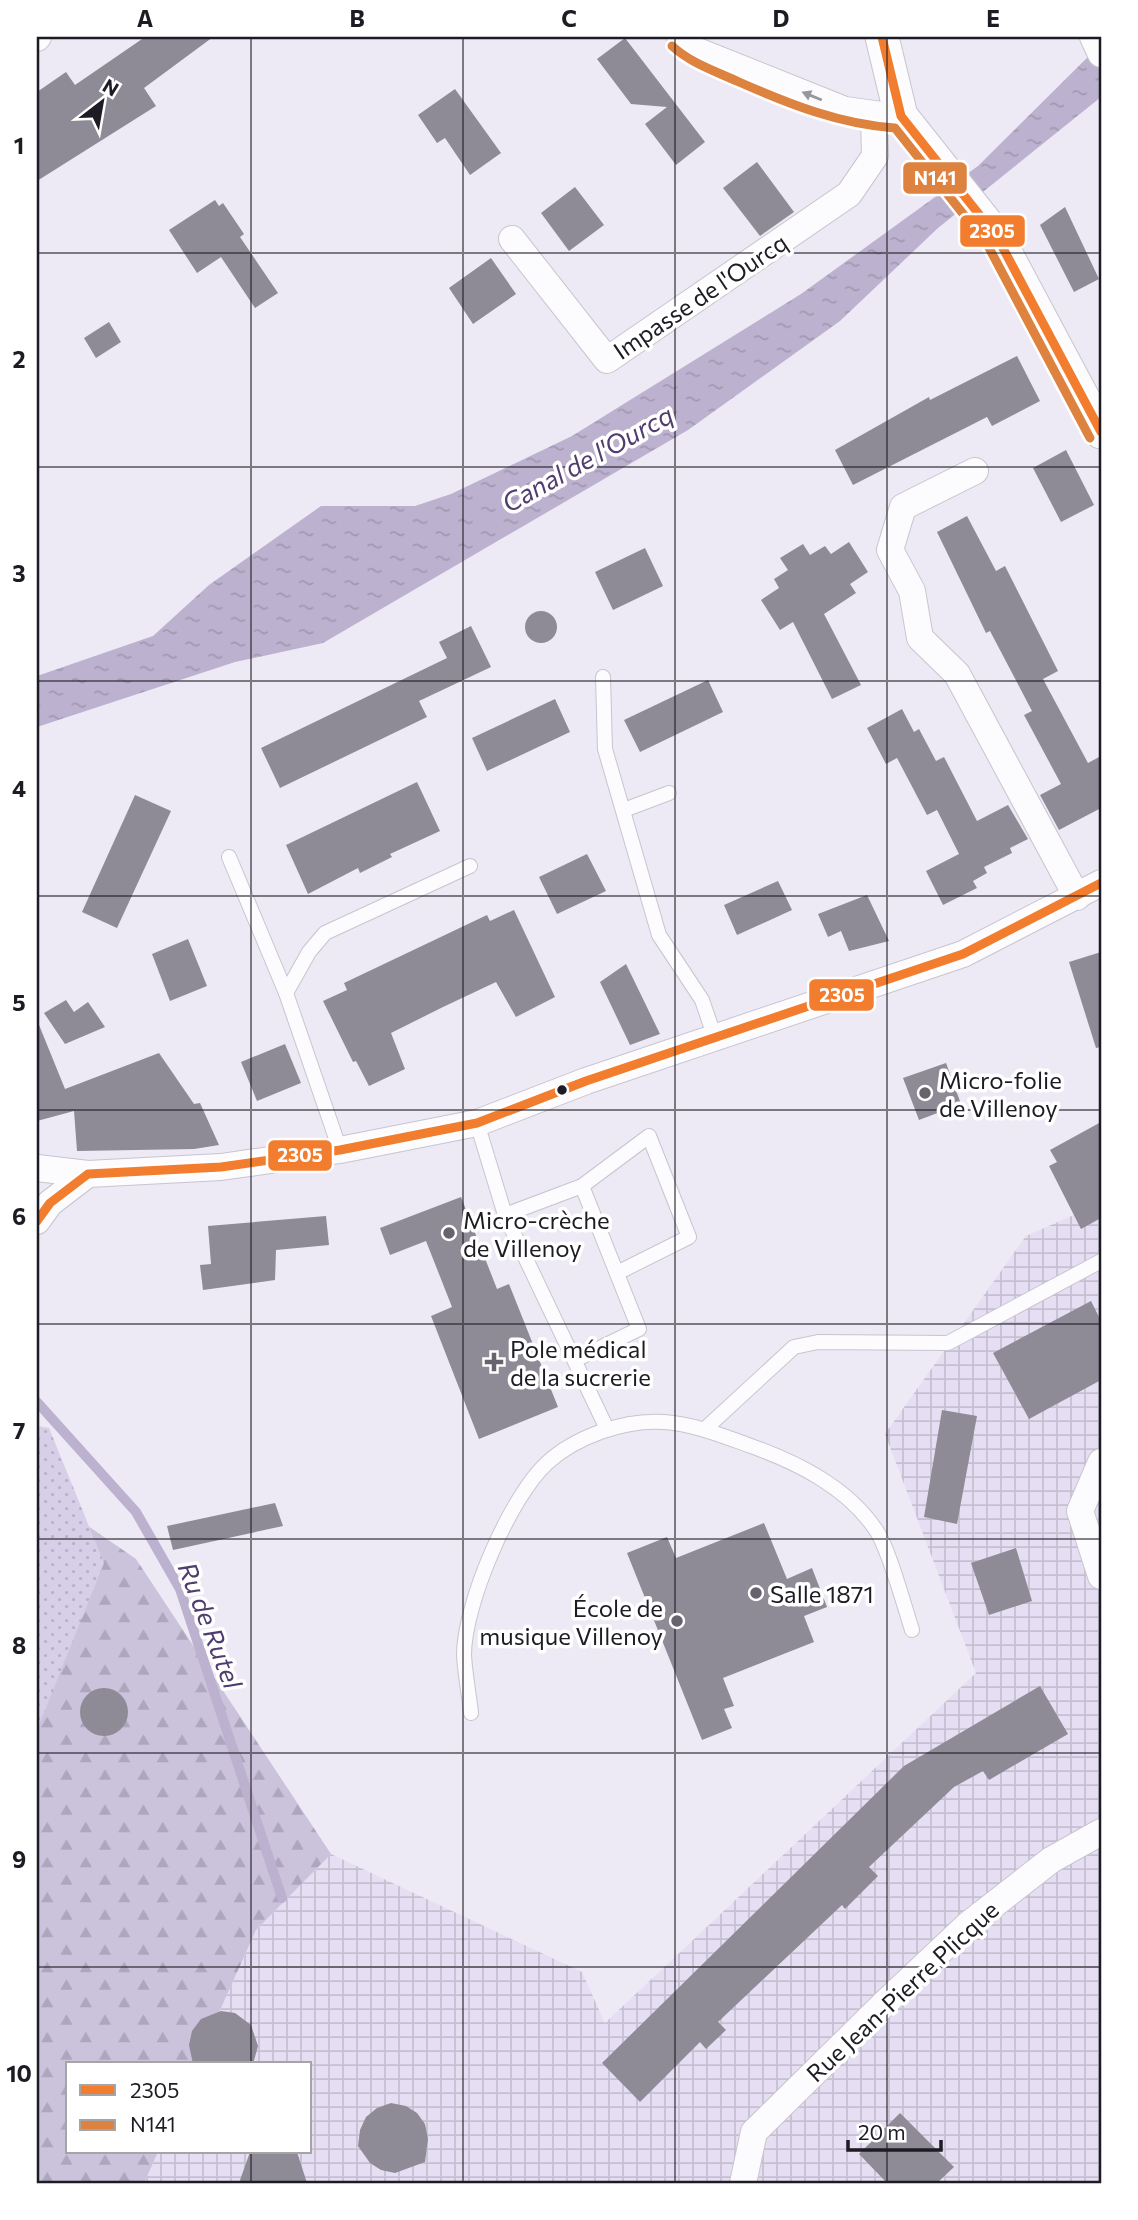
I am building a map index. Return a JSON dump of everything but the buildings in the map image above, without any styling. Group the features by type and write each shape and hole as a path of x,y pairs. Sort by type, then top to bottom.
{"street":[{"path":"680,37 695,50 845,110 888,116 923,147 997,237 1101,432"},
{"path":"882,37 888,116"},
{"path":"1093,37 1101,54"},
{"name":"Impasse de l'Ourcq","path":"512,239 607,360 849,194 875,156 888,116"},
{"path":"975,471 903,507 890,550 912,591 920,638 957,674 1077,897"},
{"path":"37,1168 88,1174 221,1167 340,1150 477,1123 586,1081 963,954 1101,883"},
{"path":"37,1222 50,1203 88,1174"},
{"path":"1101,1462 1080,1511 1101,1576"},
{"name":"Rue Jean-Pierre Plicque","path":"743,2183 754,2132 884,2004 969,1924 1051,1860 1101,1832"}],"lane":[{"path":"603,677 605,749 659,935 702,1000 715,1038"},
{"path":"624,810 669,793"},
{"path":"229,857 286,993 340,1150"},
{"path":"286,993 309,952 326,933 470,866"},
{"path":"477,1123 505,1215 529,1271 607,1429"},
{"path":"505,1215 582,1186 649,1136 689,1237 617,1273"},
{"path":"575,1360 639,1329 582,1186"},
{"path":"705,1429 794,1348 818,1342 948,1343 1101,1261"},
{"path":"471,1713 464,1653 479,1580 506,1519 545,1464 576,1441 607,1429 662,1422 705,1429 793,1461 846,1496 877,1531 912,1630"}],"shaded area":[{"path":"1101,1203 1101,2183 144,2183 157,2154 312,2154 312,2062 197,2062 256,1930 331,1854 582,1972 605,2023 976,1673 885,1434 1026,1236"},
{"path":"37,1426 49,1428 104,1563 37,1730"}],"green space":[{"path":"37,1491 136,1559 331,1854 256,1930 197,2062 66,2062 66,2154 157,2154 144,2183 37,2183"}],"water":[{"name":"Canal de l'Ourcq","path":"1101,44 1101,97 938,228 840,321 688,430 323,643 235,662 37,727 37,676 153,636 209,585 321,506 415,506 451,494 572,436 801,294 978,166"}],"waterway":[{"name":"Ru de Rutel","path":"37,1402 136,1512 180,1589 282,1898"}],"transit line":[{"name":"2305","path":"882,37 901,116 997,237 1101,432"},
{"name":"N141","path":"672,46 704,67 796,105 854,122 895,128 987,244 1090,438"},
{"name":"2305","path":"37,1221 50,1203 88,1174 221,1167 340,1150 477,1123 586,1081 963,954 1101,883"}],"place":[{"name":"Micro-folie de Villenoy","path":"925,1093"},
{"name":"Micro-crèche de Villenoy","path":"449,1233"},
{"name":"Pole médical de la sucrerie","path":"494,1362"},
{"name":"Salle 1871","path":"756,1593"},
{"name":"École de musique Villenoy","path":"677,1621"}]}
